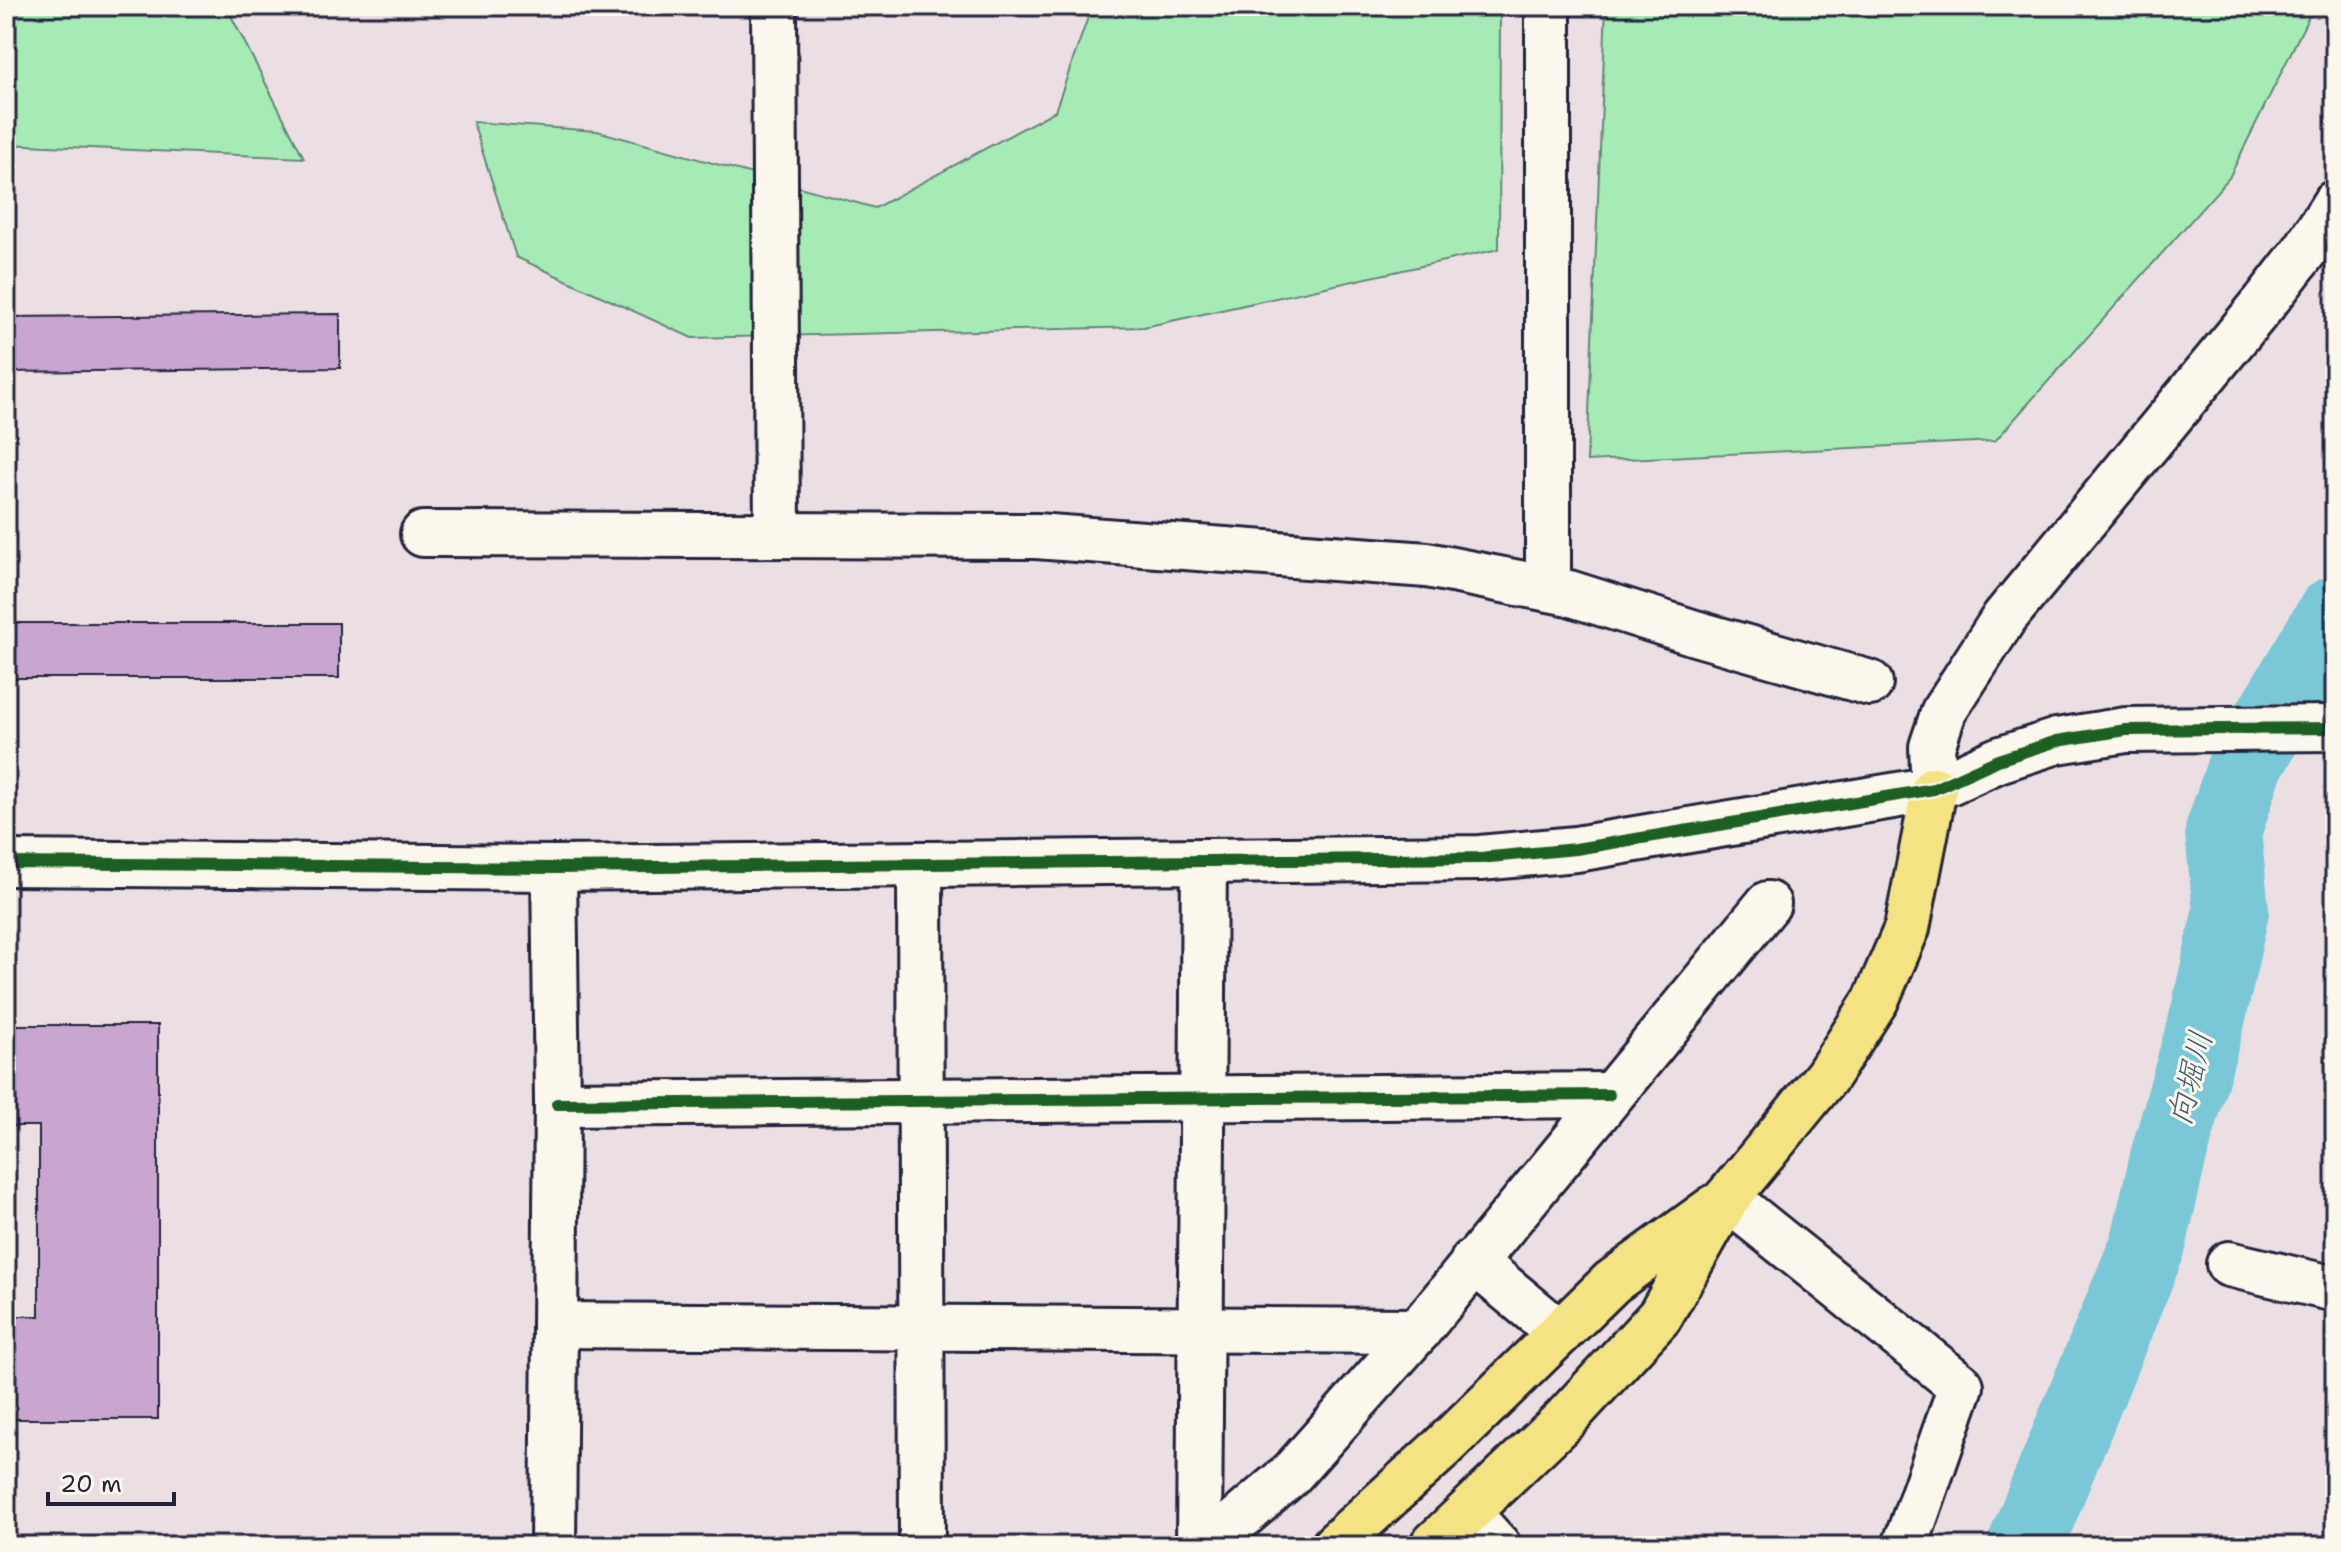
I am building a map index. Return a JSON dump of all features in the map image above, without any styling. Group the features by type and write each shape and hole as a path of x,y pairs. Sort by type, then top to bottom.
{"main road":[{"path":"1432,1546 1565,1419 1660,1316 1727,1198 1827,1076 1876,1000 1907,928 1934,789"},
{"path":"1334,1546 1442,1448 1612,1282 1727,1198"}],"street":[{"path":"774,6 777,535"},
{"path":"1548,6 1548,588"},
{"path":"1934,789 1932,747 1944,711 2004,618 2265,302 2306,249 2335,203"},
{"path":"423,534 1036,536 1427,565 1548,588 1870,683"},
{"path":"6,863 554,868 1480,858 1576,849 1934,789 1998,760 2057,741 2126,730 2335,728"},
{"path":"1199,1546 1204,861"},
{"path":"920,864 922,1546"},
{"path":"553,1546 557,1104 554,868"},
{"path":"1207,1546 1290,1475 1418,1331 1768,904"},
{"path":"557,1104 1609,1095"},
{"path":"1727,1198 1961,1386 1905,1546"},
{"path":"1473,1261 1560,1333"},
{"path":"2229,1264 2335,1289"},
{"path":"555,1325 1418,1331"},
{"path":"1468,1513 1498,1546"}],"green space":[{"path":"6,6 226,6 304,158 6,144"},
{"path":"1092,6 1500,6 1499,249 1144,327 692,338 516,257 473,122 597,131 875,208 1055,111"},
{"path":"1606,6 2314,6 2229,178 1995,441 1587,461"}],"building":[{"path":"340,314 340,368 6,372 6,317"},
{"path":"6,623 339,623 339,678 6,678"},
{"path":"6,1025 158,1025 158,1419 6,1419 6,1316 39,1316 39,1126 6,1126"}],"waterway":[{"name":"向堀川","path":"2025,1546 2148,1245 2168,1158 2208,1016 2231,911 2223,832 2246,763 2335,614"}],"cycle path":[{"path":"6,863 554,868 1480,858 1576,849 1934,789 1998,760 2057,741 2126,730 2335,728"},
{"path":"557,1104 1609,1095"}]}
